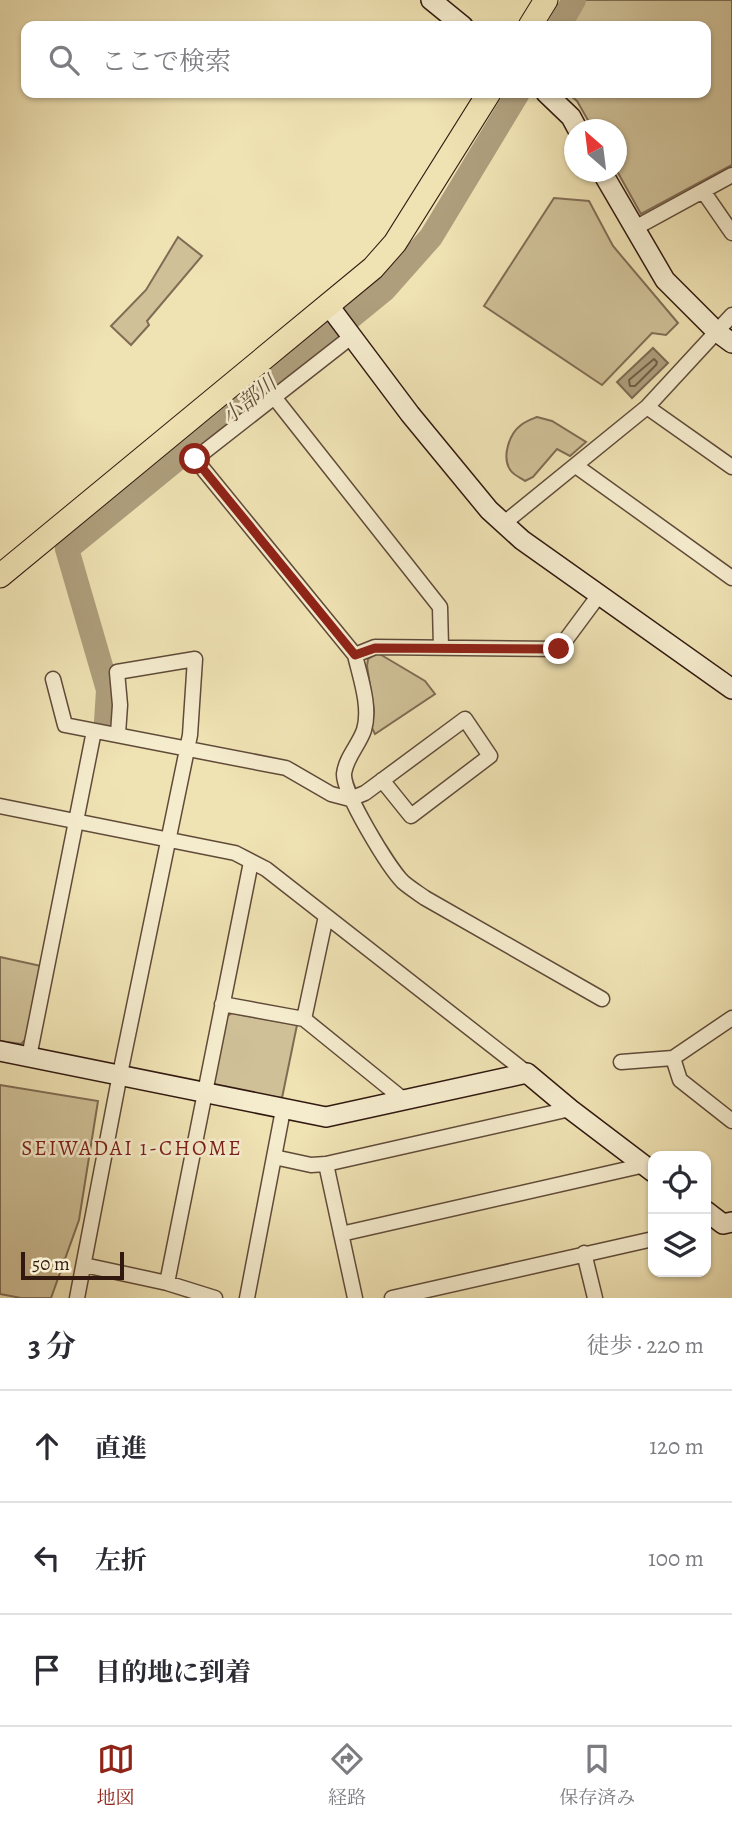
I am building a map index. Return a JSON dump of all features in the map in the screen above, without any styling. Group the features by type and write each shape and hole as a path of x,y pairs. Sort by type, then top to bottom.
{"main road":[{"path":"533,21 546,0"},
{"path":"0,576 332,310 395,243 486,98"}],"street":[{"path":"431,0 457,21"},
{"path":"551,98 572,119"},
{"path":"635,228 732,175"},
{"path":"608,182 666,281 724,337"},
{"path":"703,191 732,233"},
{"path":"332,310 419,424 503,524 732,689"},
{"path":"503,524 647,407 724,337 732,316"},
{"path":"351,337 195,459 355,655 365,711 364,729 349,758 344,776 350,799 403,882 425,898 602,999"},
{"path":"274,397 440,607 441,647"},
{"path":"647,407 732,467"},
{"path":"576,466 732,578"},
{"path":"355,655 375,648 559,649 599,595"},
{"path":"77,1298 190,735 195,659 117,672 120,705 118,734"},
{"path":"53,679 65,725 286,768 331,794 350,799 365,793 382,780 465,719 490,756 411,816 382,780"},
{"path":"29,1057 94,731"},
{"path":"0,806 235,853 267,869 570,1109 648,1167"},
{"path":"167,1283 251,862"},
{"path":"304,1019 326,916"},
{"path":"222,1004 304,1019 404,1100"},
{"path":"621,1062 673,1058 732,1018"},
{"path":"0,1051 326,1117 527,1073"},
{"path":"673,1058 680,1080 732,1121"},
{"path":"274,1157 311,1165 326,1164 570,1109"},
{"path":"247,1298 283,1110"},
{"path":"326,1164 355,1298"},
{"path":"341,1234 648,1168"},
{"path":"392,1298 648,1239"},
{"path":"584,1253 595,1298"},
{"path":"84,1265 167,1283 215,1298"}],"shaded area":[{"path":"582,0 732,0 732,165 641,214 623,182 627,182 627,119 587,119 573,98 711,98 711,21 570,21"},
{"path":"554,198 589,201 613,246 678,323 666,335 652,333 602,385 484,306"},
{"path":"178,237 202,256 147,321 149,325 131,345 111,326 146,290"},
{"path":"537,417 552,421 586,442 570,456 557,449 533,477 525,481 508,466 508,446 517,429"},
{"path":"378,653 425,681 435,694 375,734 372,728 374,711 367,666 368,659"},
{"path":"0,957 41,966 27,1038 21,1044 0,1041"},
{"path":"232,1013 297,1025 282,1098 215,1087 212,1081 226,1017"},
{"path":"0,1085 98,1101 79,1220 51,1298 21,1298 0,1294"}],"water":[{"path":"653,348 668,363 632,398 617,382"}],"waterway":[{"name":"小部川","path":"562,21 574,0"},
{"name":"小部川","path":"106,722 108,690 67,549 384,290 431,237 515,98"}],"district":[{"name":"SEIWADAI 1-CHOME","path":"132,1148"}],"route":[{"path":"195,459 355,655 375,648 559,649"}]}
